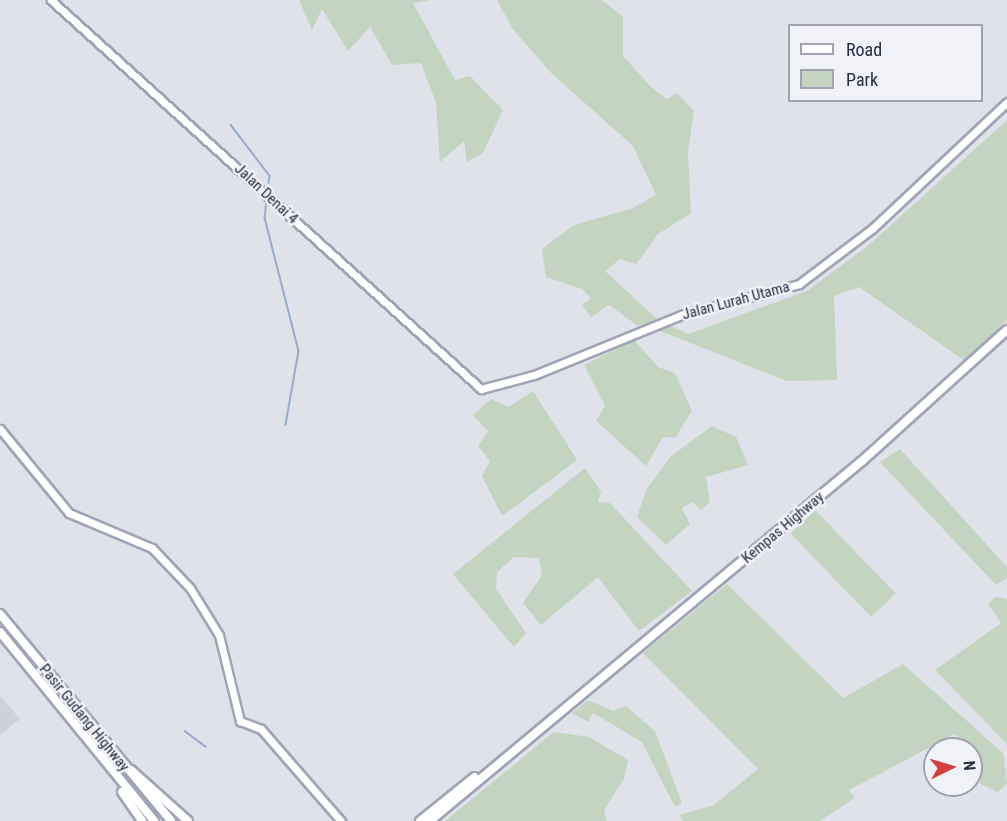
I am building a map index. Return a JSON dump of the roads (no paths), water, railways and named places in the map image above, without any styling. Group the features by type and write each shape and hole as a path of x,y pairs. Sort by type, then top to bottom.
{"highway":[{"name":"Pasir Gudang Highway","path":"0,614 111,752 171,821"},
{"name":"Pasir Gudang Highway","path":"0,632 97,757 154,821"},
{"path":"111,752 188,821"},
{"path":"97,757 142,821"}],"main road":[{"name":"Kempas Highway","path":"430,821 862,461 1007,330"},
{"name":"Kempas Highway","path":"420,821 552,718"}],"street":[{"name":"Jalan Denai 4","path":"51,0 481,389"},
{"name":"Jalan Lurah Utama","path":"481,389 534,375 681,315 799,284 873,228 1007,102"},
{"path":"0,429 69,513 152,548 190,588 229,663 240,721 261,729 341,821"}],"waterway":[{"path":"231,125 270,176 268,192"},
{"path":"267,200 265,218 299,351 286,425"},
{"path":"185,731 206,747"}]}
